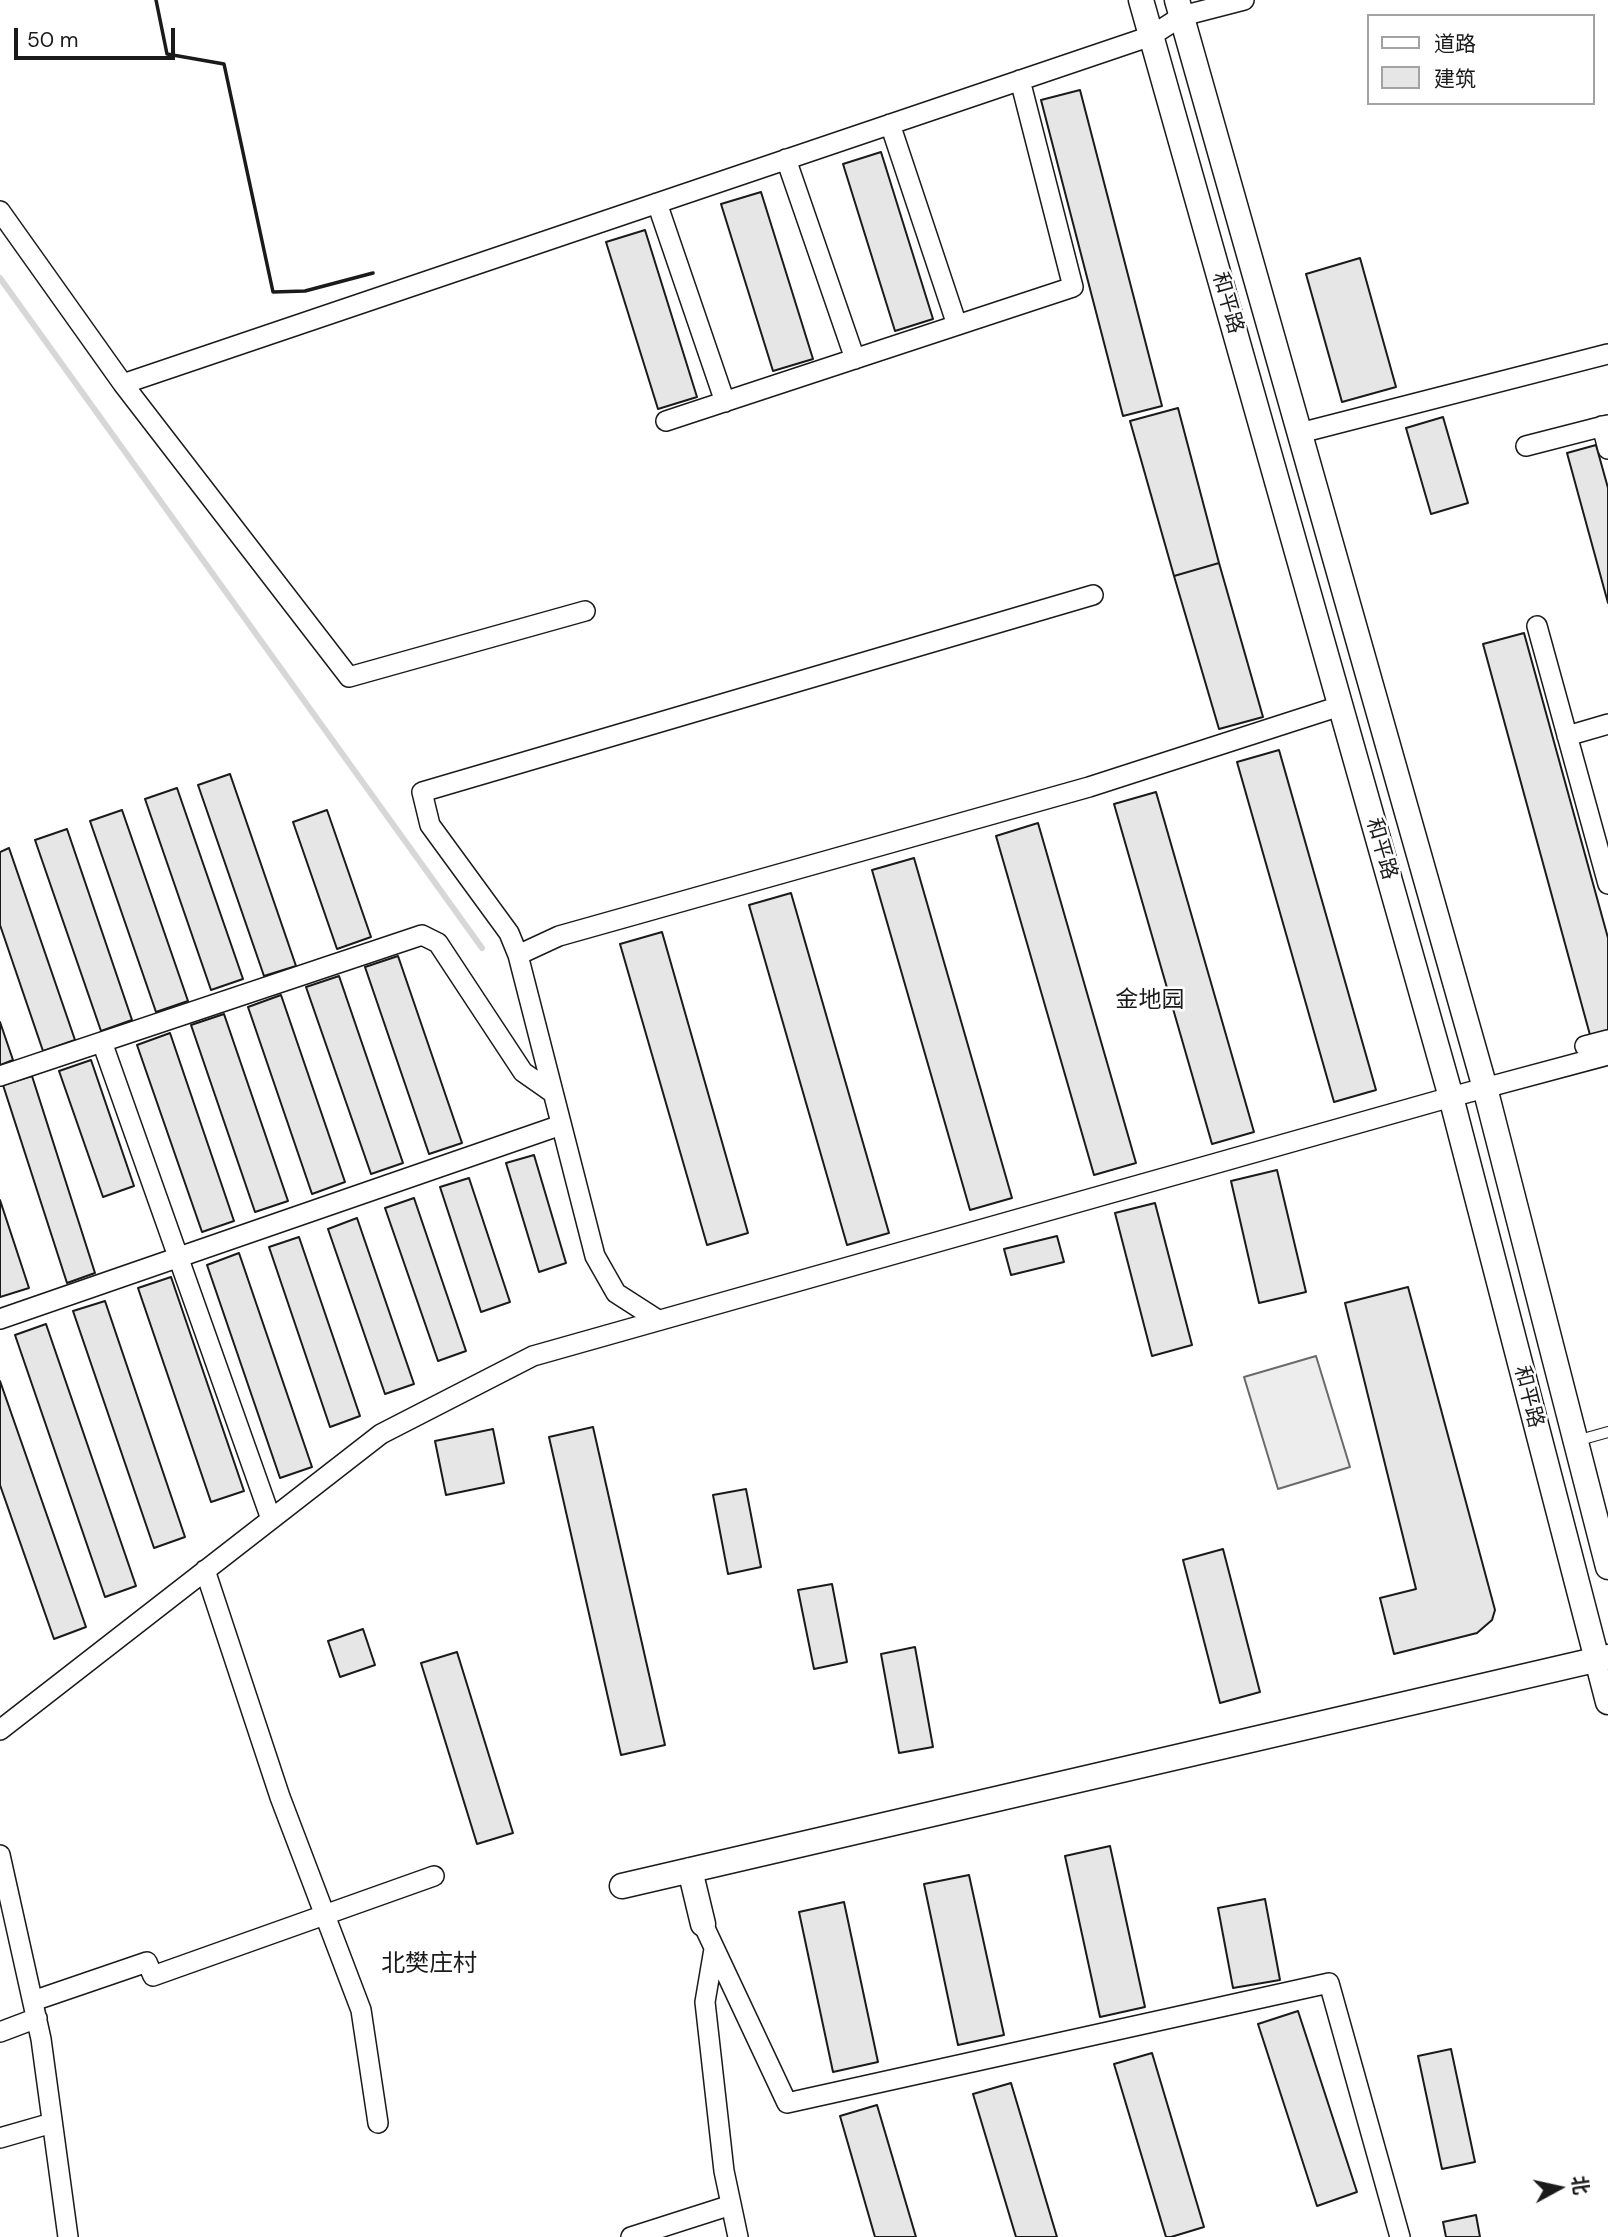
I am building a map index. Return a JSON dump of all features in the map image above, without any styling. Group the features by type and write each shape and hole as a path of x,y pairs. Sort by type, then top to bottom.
{"street":[{"name":"和平路","path":"1141,0 1451,1097 1602,1659 1608,1702"},
{"path":"124,384 1151,36 1180,8 1244,0"},
{"name":"和平路","path":"1180,8 1485,1088 1608,1567"},
{"path":"666,421 1073,287 1020,80"},
{"path":"890,124 957,325"},
{"path":"786,159 855,359"},
{"path":"657,203 725,402"},
{"path":"0,211 124,384 349,677 585,611"},
{"path":"1300,433 1608,354"},
{"path":"1526,446 1605,425 1608,449"},
{"path":"658,1320 616,1293 595,1256 518,955 509,933 430,825 422,792 1093,595"},
{"path":"1537,626 1608,884"},
{"path":"518,955 559,936 1089,787 1340,706"},
{"path":"1567,736 1608,724"},
{"path":"0,1076 422,935 438,943 523,1073 553,1093"},
{"path":"1586,1046 1608,1040"},
{"path":"102,1042 271,1519"},
{"path":"0,1730 381,1434 533,1356 1608,1055"},
{"path":"0,1319 561,1125"},
{"path":"205,1570 280,1797 361,2010 378,2123"},
{"path":"622,1886 1602,1659"},
{"path":"0,1854 35,2010 68,2237"},
{"path":"690,1870 703,1924 787,2104 1329,1983 1401,2237"},
{"path":"0,2032 35,2010 147,1962 153,1976 434,1876"},
{"path":"714,1949 705,2002 723,2171 738,2237"},
{"path":"0,2138 52,2123"},
{"path":"631,2237 731,2205"}],"lane":[{"path":"1576,1441 1608,1432"}],"shaded area":[{"path":"1316,1356 1350,1467 1278,1489 1244,1377"}],"building":[{"path":"1080,90 1162,406 1123,416 1041,100"},
{"path":"881,152 933,319 895,331 843,164"},
{"path":"761,192 813,359 773,371 721,204"},
{"path":"645,230 697,397 658,409 606,242"},
{"path":"1360,258 1396,387 1342,402 1306,274"},
{"path":"1178,408 1219,563 1174,576 1130,421"},
{"path":"1443,417 1468,503 1431,514 1406,428"},
{"path":"1596,445 1608,488 1608,603 1567,453"},
{"path":"1219,563 1263,717 1219,729 1174,576"},
{"path":"1524,633 1608,938 1608,1030 1590,1035 1483,644"},
{"path":"1279,750 1376,1090 1334,1102 1237,762"},
{"path":"230,774 296,966 264,976 198,785"},
{"path":"177,788 243,979 211,990 145,799"},
{"path":"1156,792 1254,1132 1212,1144 1114,804"},
{"path":"122,810 188,1001 156,1012 90,821"},
{"path":"327,810 371,937 337,949 293,822"},
{"path":"1038,823 1136,1163 1094,1175 996,836"},
{"path":"67,829 132,1020 101,1031 35,840"},
{"path":"9,848 75,1040 43,1051 0,925 0,852"},
{"path":"914,858 1012,1198 970,1210 872,870"},
{"path":"791,893 889,1233 847,1245 749,905"},
{"path":"662,932 748,1233 707,1245 620,944"},
{"path":"398,956 462,1143 429,1154 365,967"},
{"path":"339,976 403,1163 371,1174 306,987"},
{"path":"281,995 345,1182 312,1194 248,1007"},
{"path":"224,1014 288,1201 255,1212 191,1025"},
{"path":"0,1022 13,1060 0,1065"},
{"path":"170,1033 234,1221 202,1232 137,1045"},
{"path":"91,1060 134,1186 103,1197 59,1071"},
{"path":"32,1076 95,1273 67,1283 3,1085"},
{"path":"534,1155 566,1263 539,1272 506,1163"},
{"path":"1277,1170 1306,1292 1259,1303 1231,1181"},
{"path":"469,1178 510,1302 481,1312 440,1187"},
{"path":"414,1198 466,1351 438,1361 385,1208"},
{"path":"0,1200 29,1288 0,1297"},
{"path":"1155,1203 1192,1345 1152,1356 1115,1213"},
{"path":"357,1218 414,1384 385,1394 328,1229"},
{"path":"1057,1236 1064,1262 1011,1275 1004,1249"},
{"path":"299,1237 360,1416 330,1427 269,1247"},
{"path":"239,1253 312,1467 280,1478 207,1265"},
{"path":"171,1277 244,1491 211,1502 138,1288"},
{"path":"1408,1287 1495,1610 1492,1620 1477,1633 1394,1654 1380,1598 1416,1589 1345,1303"},
{"path":"105,1301 185,1537 154,1548 73,1311"},
{"path":"46,1324 136,1586 105,1597 15,1335"},
{"path":"0,1381 86,1627 54,1639 0,1485"},
{"path":"593,1427 665,1745 621,1755 549,1437"},
{"path":"493,1429 504,1483 446,1495 435,1441"},
{"path":"746,1489 761,1567 728,1574 713,1495"},
{"path":"1223,1549 1260,1692 1220,1703 1183,1560"},
{"path":"832,1584 847,1662 814,1669 798,1590"},
{"path":"363,1629 375,1665 340,1677 328,1641"},
{"path":"915,1647 933,1747 899,1753 881,1654"},
{"path":"457,1652 513,1833 477,1844 421,1663"},
{"path":"1110,1846 1145,2007 1100,2017 1065,1856"},
{"path":"969,1875 1004,2035 958,2045 924,1884"},
{"path":"1265,1899 1280,1980 1233,1988 1218,1908"},
{"path":"844,1902 878,2062 833,2072 799,1912"},
{"path":"1298,2011 1357,2192 1317,2206 1258,2024"},
{"path":"1451,2049 1475,2162 1442,2169 1418,2056"},
{"path":"1152,2053 1204,2227 1171,2237 1166,2237 1114,2064"},
{"path":"1011,2083 1057,2237 1016,2237 973,2094"},
{"path":"877,2105 916,2237 875,2237 840,2116"},
{"path":"1476,2215 1480,2237 1446,2237 1443,2222"}],"waterway":[{"path":"0,278 482,948"}],"wall":[{"path":"156,0 167,54 224,64 273,292 305,291 373,273"}],"district":[{"name":"金地园","path":"1150,1001"},
{"name":"北樊庄村","path":"429,1965"}]}
